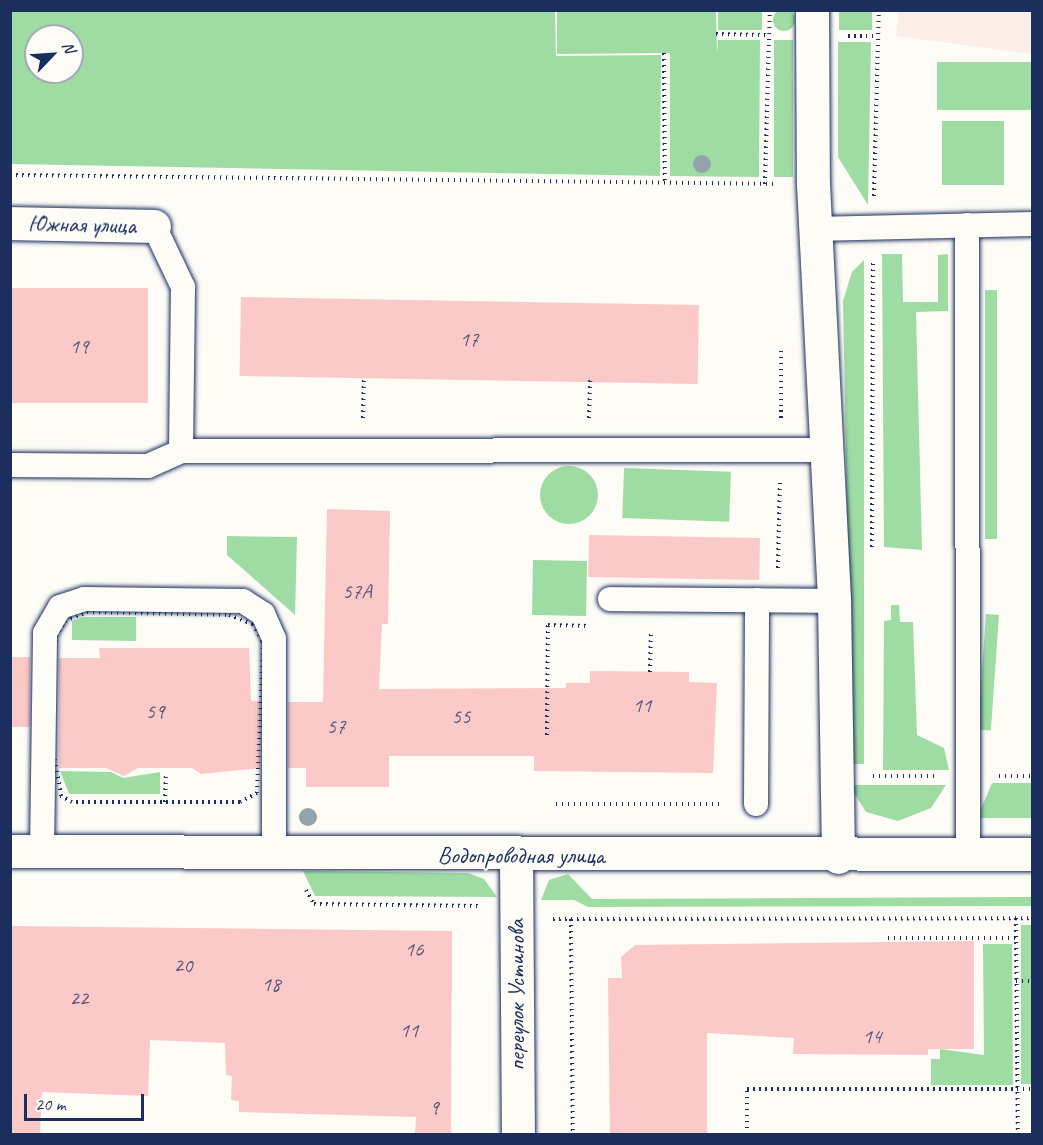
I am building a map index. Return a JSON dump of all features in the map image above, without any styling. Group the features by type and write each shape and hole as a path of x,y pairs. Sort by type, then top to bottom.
{"street":[{"path":"812,10 815,229 834,601 838,857"},
{"name":"Южная улица","path":"10,223 154,226"},
{"name":"Водопроводная улица","path":"26,851 281,856 838,857 1032,854"},
{"name":"переулок Устинова","path":"516,856 518,1134"}],"lane":[{"path":"815,229 1032,224"},
{"path":"967,225 968,855"},
{"path":"154,226 183,287 181,451"},
{"path":"10,465 148,466 181,451 826,450"},
{"path":"26,851 45,633 60,607 84,599 243,601 262,614 274,639 281,856"},
{"path":"610,599 834,601"},
{"path":"756,804 757,600"}],"path":[{"path":"765,184 770,10"},
{"path":"872,561 873,228 879,10"},
{"path":"664,53 665,183"},
{"path":"10,175 783,184"},
{"path":"778,574 781,345"},
{"path":"363,425 364,377"},
{"path":"589,427 590,380"},
{"path":"229,615 245,618 260,633 261,786 240,801 165,802 72,802 57,790 48,718 56,636 72,616 229,615"},
{"path":"547,735 548,626 594,626"},
{"path":"640,626 663,626"},
{"path":"650,672 651,626"},
{"path":"870,764 870,776 1032,776"},
{"path":"165,802 166,773"},
{"path":"556,804 756,804"},
{"path":"281,856 314,904 516,912 571,919 1032,918"},
{"path":"1016,918 1018,1134"},
{"path":"571,919 573,1134"},
{"path":"888,938 1015,938"},
{"path":"1016,981 1032,981"},
{"path":"747,1134 747,1089 1032,1089"}],"shaded area":[{"path":"899,11 1032,11 1032,54 896,36"}],"green space":[{"path":"784,9 792,12 795,20 792,28 784,31 776,28 773,20 776,12"},
{"path":"10,11 555,11 556,56 661,55 660,176 11,164"},
{"path":"557,11 716,11 717,53 718,40 760,40 759,177 670,176 670,53 557,54"},
{"path":"718,11 762,11 762,30 718,30"},
{"path":"839,11 872,11 872,30 839,30"},
{"path":"774,40 793,40 793,177 774,177"},
{"path":"838,42 871,42 868,205 838,157"},
{"path":"937,62 1032,62 1032,110 937,110"},
{"path":"942,121 1004,121 1004,185 942,185"},
{"path":"882,254 902,254 903,302 938,302 938,255 948,254 948,311 916,312 922,550 884,547"},
{"path":"864,260 864,764 852,764 843,301 852,272"},
{"path":"985,290 997,290 997,539 985,539"},
{"path":"569,466 580,468 593,479 598,495 596,506 585,519 569,524 558,522 545,511 540,495 542,484 553,471"},
{"path":"624,468 731,472 729,522 622,518"},
{"path":"227,536 297,537 295,615 227,555"},
{"path":"533,560 587,561 586,616 532,615"},
{"path":"891,605 899,605 900,622 913,622 917,735 944,748 949,770 883,770 884,621 891,620"},
{"path":"986,614 999,615 991,731 978,730"},
{"path":"83,617 136,617 136,641 72,640 72,621"},
{"path":"60,771 111,772 123,778 160,772 160,794 69,794"},
{"path":"992,783 1032,783 1032,818 977,818"},
{"path":"849,785 946,785 931,808 898,821 866,812"},
{"path":"303,871 468,873 484,879 497,897 315,896"},
{"path":"568,874 592,899 1032,897 1032,906 588,907 574,900 541,900 549,880"},
{"path":"1021,925 1032,925 1032,1084 1021,1084"},
{"path":"983,944 1012,944 1013,1085 931,1085 931,1059 940,1059 940,1049 984,1055"}],"building":[{"path":"10,288 148,288 148,403 10,403"},
{"path":"241,297 699,305 698,384 240,376"},
{"path":"327,509 390,511 388,624 382,624 379,689 566,688 566,683 590,683 590,671 689,672 689,682 717,683 713,773 534,771 534,756 389,756 389,787 306,787 306,768 288,768 288,702 323,702"},
{"path":"589,535 760,538 759,580 588,577"},
{"path":"99,648 249,648 251,701 260,701 260,768 201,774 192,768 138,768 124,776 106,768 59,768 59,658 100,658"},
{"path":"10,657 30,657 30,727 10,727"},
{"path":"12,926 452,931 451,1134 415,1134 416,1117 239,1112 239,1101 231,1100 232,1076 226,1075 225,1043 150,1040 148,1096 42,1092 40,1134 10,1134"},
{"path":"974,941 974,1049 928,1049 928,1055 793,1054 794,1038 707,1033 707,1134 610,1134 608,978 622,978 621,957 635,945"}]}
